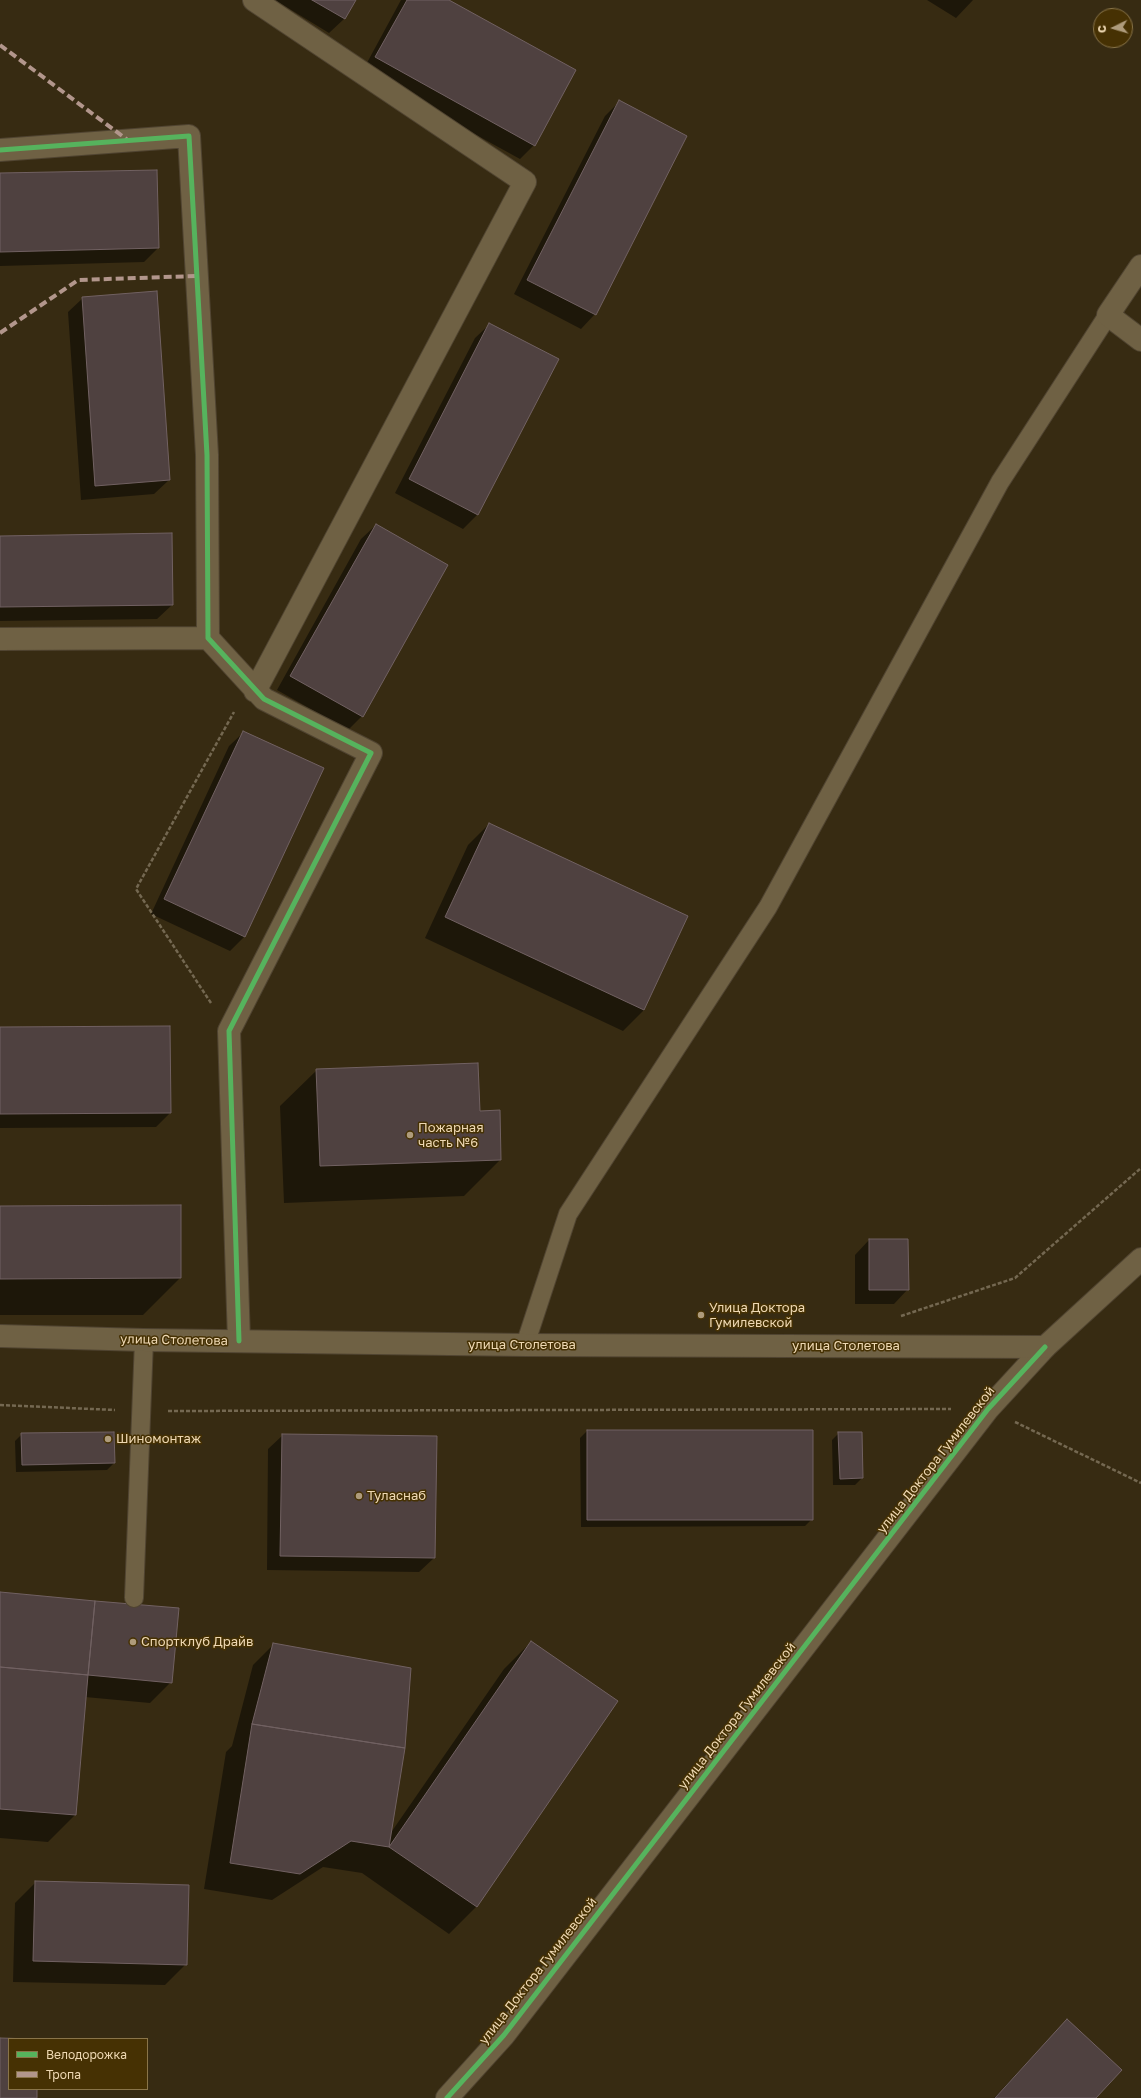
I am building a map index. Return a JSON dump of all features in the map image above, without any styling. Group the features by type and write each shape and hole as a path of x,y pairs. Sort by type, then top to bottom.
{"street":[{"path":"252,688 525,182 254,0"},
{"path":"0,150 189,136 207,455 208,638 264,700 371,753 229,1031 239,1341"},
{"path":"1141,266 1108,315 1141,340"},
{"path":"0,640 208,638"},
{"name":"улица Доктора Гумилевской","path":"447,2098 504,2035 988,1409 1045,1347 1141,1259"},
{"name":"улица Столетова","path":"0,1336 144,1340 525,1345 1045,1347"}],"lane":[{"path":"525,1345 568,1214 768,907 1000,482 1108,315"},
{"path":"134,1598 143,1411 144,1340"}],"path":[{"path":"229,1031 136,889 252,688"},
{"path":"896,1318 1015,1278 1141,1168"},
{"path":"0,1405 143,1411 988,1409 1141,1483"}],"building":[{"path":"312,0 356,0 345,19"},
{"path":"407,0 449,0 576,70 535,146 375,57"},
{"path":"619,100 687,136 596,315 527,280"},
{"path":"157,170 159,248 0,252 0,173"},
{"path":"157,291 170,480 95,486 82,297"},
{"path":"489,323 559,359 478,515 409,479"},
{"path":"376,524 448,565 363,717 290,676"},
{"path":"172,533 173,605 0,607 0,536"},
{"path":"243,731 324,768 245,937 164,899"},
{"path":"489,823 688,916 644,1010 445,917"},
{"path":"170,1026 171,1113 0,1114 0,1027"},
{"name":"Пожарная часть №6","path":"478,1063 480,1111 500,1110 501,1160 320,1166 316,1069"},
{"path":"181,1205 181,1278 0,1279 0,1206"},
{"path":"869,1239 908,1239 909,1290 869,1290"},
{"path":"587,1430 813,1430 813,1520 587,1520"},
{"path":"114,1432 115,1463 22,1465 21,1433"},
{"path":"838,1432 862,1432 863,1478 840,1479"},
{"name":"Туласнаб","path":"282,1434 437,1436 435,1558 280,1556"},
{"path":"0,1592 95,1601 88,1675 0,1667"},
{"name":"Спортклуб Драйв","path":"95,1601 179,1608 172,1683 88,1675"},
{"path":"531,1641 618,1701 477,1907 389,1847"},
{"path":"273,1643 411,1668 405,1748 252,1724"},
{"path":"0,1667 88,1675 76,1815 0,1809"},
{"path":"252,1724 405,1748 389,1847 351,1841 300,1874 230,1863"},
{"path":"35,1881 189,1885 187,1965 33,1961"},
{"path":"1067,2019 1122,2070 1096,2098 995,2098"},
{"path":"0,2038 8,2038 8,2090 37,2090 37,2098 0,2098"}],"marked path":[{"path":"0,45 129,141"},
{"path":"0,333 78,280 197,276"}],"cycle path":[{"path":"0,150 189,136 207,455 208,638 264,699 371,753 229,1031 239,1341"},
{"path":"447,2098 504,2035 988,1409 1045,1347"}],"place":[{"name":"Пожарная часть №6","path":"410,1135"},
{"name":"Улица Доктора Гумилевской","path":"701,1315"},
{"name":"Шиномонтаж","path":"108,1439"},
{"name":"Туласнаб","path":"359,1496"},
{"name":"Спортклуб Драйв","path":"133,1642"}]}
